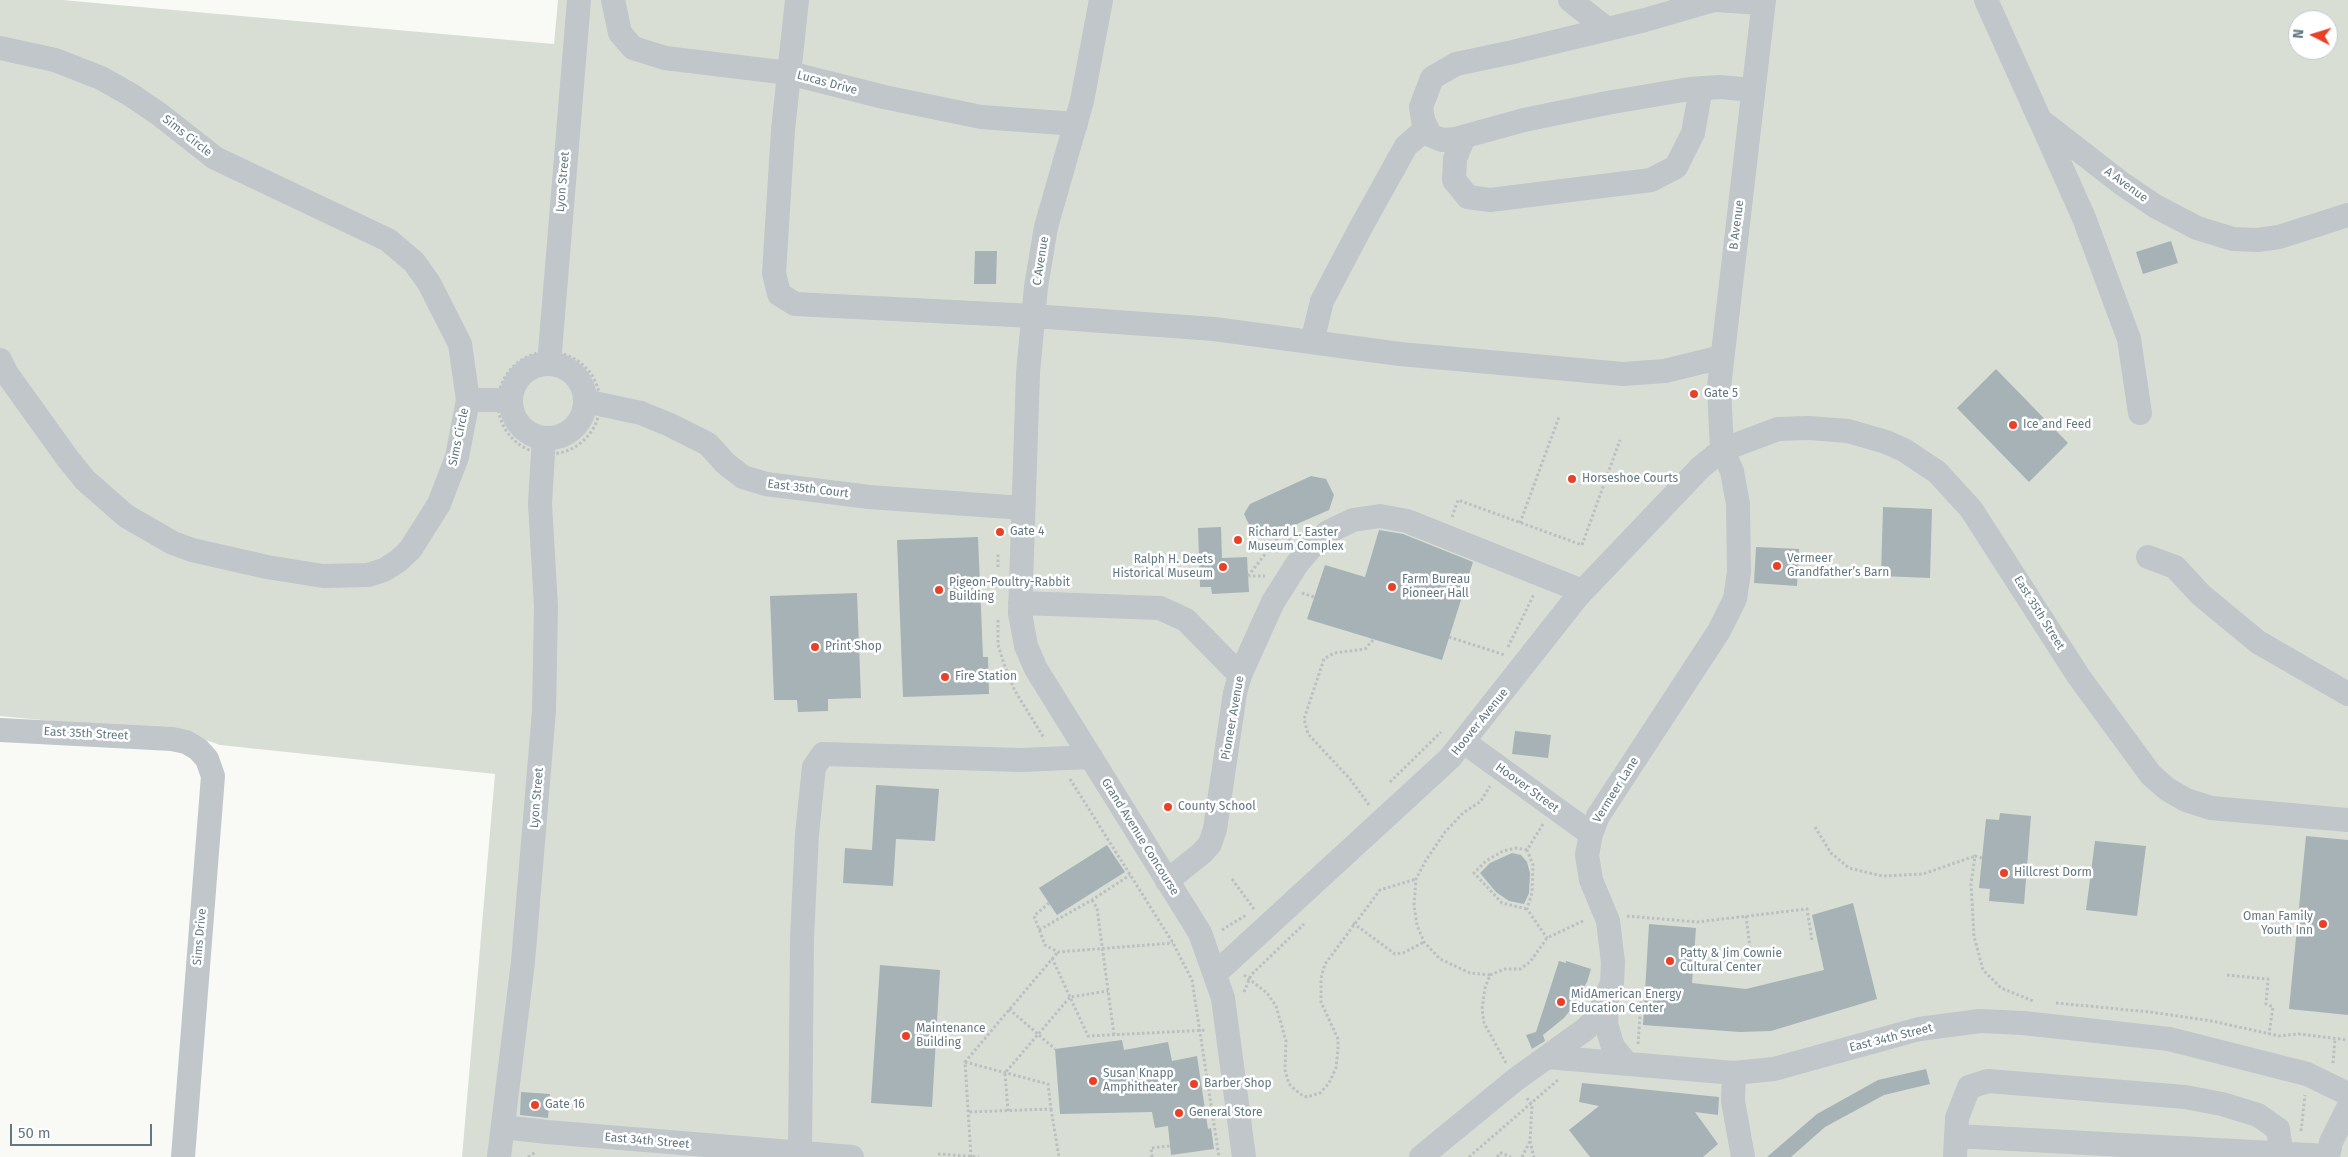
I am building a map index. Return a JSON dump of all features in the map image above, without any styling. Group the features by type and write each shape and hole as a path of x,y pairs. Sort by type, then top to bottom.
{"street":[{"name":"Lyon Street","path":"549,358 579,0"},
{"name":"Lucas Drive","path":"612,0 620,33 633,48 665,58 789,72 884,97 981,117 1076,124"},
{"path":"797,0 789,72 774,273 779,294 795,304 1034,316 1214,329 1400,354 1623,374 1665,371 1722,357"},
{"name":"C Avenue","path":"1022,518 1028,373 1046,226 1082,101 1101,0"},
{"path":"1570,0 1607,29"},
{"path":"1752,90 1720,87 1701,88 1598,104 1524,120 1464,137 1442,140 1430,135 1421,107 1432,78 1456,64 1607,29 1714,0 1763,1"},
{"name":"A Avenue","path":"1986,0 2040,120 2121,184 2155,206 2197,228 2233,239 2258,240 2279,237 2348,216"},
{"name":"B Avenue","path":"1722,450 1719,387 1763,1"},
{"name":"Sims Circle","path":"0,48 54,60 101,78 159,114 215,158 388,240 414,262 429,283 447,318 460,344 468,400 454,465 439,504 410,550 384,570 368,575 323,576 192,550 174,543 126,516 85,480 7,374 0,360"},
{"path":"1464,137 1455,159 1454,180 1468,197 1490,200 1651,180 1676,166 1693,133 1701,88"},
{"path":"2040,120 2084,218 2129,339 2140,413"},
{"path":"1312,342 1322,301 1361,227 1406,146 1427,128"},
{"path":"549,358 558,366 574,375 592,403 583,411 572,428 543,446 516,421 505,400 527,370 549,358"},
{"path":"468,400 505,400"},
{"name":"East 35th Court","path":"592,403 641,413 690,435 708,444 725,464 743,477 766,484 1022,518"},
{"name":"East 35th Street","path":"1722,450 1778,429 1809,428 1848,431 1886,442 1904,450 1937,472 1971,508 2079,676 2151,775 2167,789 2186,800 2211,808 2348,820"},
{"name":"Lyon Street","path":"499,1157 522,962 544,711 546,607 540,503 543,446"},
{"name":"Hoover Avenue","path":"1222,967 1375,812 1450,758 1582,592 1701,467 1722,450"},
{"name":"Vermeer Lane","path":"1421,1157 1515,1080 1587,1028 1599,1014 1612,983 1613,962 1608,921 1591,880 1587,855 1591,834 1598,816 1719,631 1734,599 1739,572 1738,504 1732,471 1722,450"},
{"name":"Pioneer Avenue","path":"1167,880 1202,853 1210,844 1215,829 1235,693 1240,675 1272,602 1297,564 1314,544 1328,532 1353,520 1380,516 1407,521 1582,592"},
{"name":"Grand Avenue Concourse","path":"1022,518 1020,603 1026,646 1036,669 1167,880 1203,942 1222,967 1223,998 1244,1157"},
{"path":"2148,557 2175,567 2207,601 2258,642 2348,694"},
{"path":"1020,603 1160,608 1186,620 1240,675"},
{"name":"East 35th Street","path":"0,730 172,739"},
{"name":"Sims Drive","path":"172,739 186,742 198,749 206,759 213,776 183,1157"},
{"name":"Hoover Street","path":"1464,742 1591,834"},
{"path":"800,1154 802,939 807,834 814,767 824,754 1021,760 1091,757"},
{"path":"1607,994 1606,1024 1613,1047 1627,1064"},
{"name":"East 34th Street","path":"1547,1057 1734,1073 1774,1069 1919,1029 1980,1021 2023,1023 2169,1039 2307,1074 2348,1094"},
{"path":"1734,1073 1733,1102 1743,1157"},
{"path":"2287,1155 2278,1129 2258,1115 2222,1104 2185,1096 1988,1082 1970,1087 1957,1118 1956,1147 2328,1157 2331,1142 2348,1108"},
{"name":"East 34th Street","path":"503,1126 541,1132 852,1157"}],"path":[{"path":"564,353 580,361 592,374 599,390 592,403 595,425 586,438 574,448 559,453 543,446 528,449 515,440 505,428 499,414 505,400 504,379 514,365 529,355 549,358 564,353"},
{"path":"1520,523 1559,417"},
{"path":"1445,536 1458,500 1582,545 1620,440"},
{"path":"1248,576 1285,529"},
{"path":"998,553 998,571"},
{"path":"1500,662 1542,576"},
{"path":"998,618 998,645 1015,691 1173,943 1192,980 1220,1157"},
{"path":"1449,637 1505,655"},
{"path":"1374,639 1365,649 1334,653 1324,659 1304,719 1308,734 1350,779 1375,812"},
{"path":"1388,783 1442,731"},
{"path":"1501,769 1481,801 1463,813 1445,832 1416,879 1414,905 1418,925 1424,942 1440,959 1470,973 1490,975 1506,969 1520,969 1530,962 1547,938 1575,923 1604,914 1697,922 1806,909 1812,940"},
{"path":"1375,796 1375,812"},
{"path":"1527,850 1554,807"},
{"path":"1361,810 1375,812"},
{"path":"1815,827 1831,853 1849,868 1882,876 1923,874 1974,856 1982,858"},
{"path":"1527,850 1516,848 1503,851 1486,861 1474,873 1502,903 1527,909 1547,938"},
{"path":"1527,850 1533,865 1532,893 1527,909"},
{"path":"1974,856 1971,884 1974,936 1983,970 2001,988 2036,1002"},
{"path":"1039,930 1092,900 1130,875"},
{"path":"1232,879 1254,909"},
{"path":"1222,967 1249,979 1267,993 1276,1006 1282,1021 1286,1042 1284,1070 1289,1084 1300,1094 1308,1097 1320,1093 1329,1082 1336,1068 1338,1049 1338,1039 1321,1002 1321,978 1325,964 1353,923 1380,890 1416,879"},
{"path":"1092,900 1097,908 1114,1035"},
{"path":"1179,956 1254,909 1261,902"},
{"path":"1049,903 1034,916 1045,944 1058,952 1173,943"},
{"path":"1746,916 1750,947"},
{"path":"1353,923 1395,954 1403,953 1424,942"},
{"path":"1243,998 1249,979 1262,963 1304,924"},
{"path":"971,1156 965,1062 1058,952"},
{"path":"1052,958 1088,1036 1200,1031 1227,1025"},
{"path":"1490,975 1485,988 1482,1009 1484,1023 1515,1080 1532,1105 1530,1141 1534,1157"},
{"path":"2227,975 2268,978 2266,1004 2273,1007 2269,1034"},
{"path":"1008,1111 1005,1073 1070,997 1108,991"},
{"path":"1009,1009 1055,1049"},
{"path":"1469,1157 1532,1105 1580,1060"},
{"path":"965,1062 1048,1084 1059,1157"},
{"path":"2287,1155 2307,1074"},
{"path":"968,1112 1051,1109"},
{"path":"1522,1157 1530,1141"},
{"path":"1152,1157 1151,1148 1170,1146"},
{"path":"1498,1157 1498,1154 1501,1153 1511,1157"},
{"path":"938,1154 979,1157"}],"shaded area":[{"path":"0,0 62,0 554,44 558,0 2348,0 2348,1157 462,1157 495,774 220,745 189,734 0,716"}],"building":[{"path":"2171,241 2178,263 2143,274 2136,252"},
{"path":"975,251 997,251 996,284 974,284"},
{"name":"Ice and Feed","path":"1996,369 2068,443 2029,482 1957,408"},
{"path":"1311,476 1326,479 1334,495 1329,510 1265,538 1252,531 1244,514 1250,504"},
{"path":"1883,507 1932,509 1930,578 1881,576"},
{"name":"Ralph H. Deets Historical Museum","path":"1221,527 1222,558 1247,557 1249,592 1212,594 1211,587 1200,587 1198,528"},
{"name":"Farm Bureau Pioneer Hall","path":"1379,530 1403,534 1473,562 1442,660 1307,619 1325,565 1365,577"},
{"name":"Pigeon-Poultry-Rabbit Building","path":"978,537 983,657 988,657 989,694 903,697 897,540"},
{"name":"Vermeer Grandfather’s Barn","path":"1756,547 1799,549 1797,586 1754,583"},
{"name":"Print Shop","path":"857,593 861,698 828,699 828,711 798,712 797,700 774,700 770,596"},
{"path":"1515,731 1551,735 1548,758 1512,754"},
{"path":"876,785 939,789 935,841 896,839 893,886 843,883 845,848 872,850"},
{"name":"Hillcrest Dorm","path":"2000,813 2031,816 2024,904 1989,901 1990,889 1979,888 1986,819 1999,820"},
{"name":"Oman Family Youth Inn","path":"2306,836 2348,840 2348,1015 2289,1009"},
{"path":"2095,841 2146,846 2137,916 2086,910"},
{"path":"1107,845 1125,872 1057,915 1039,888"},
{"path":"1512,853 1521,855 1527,862 1530,873 1529,893 1524,904 1509,901 1496,892 1480,873 1490,863"},
{"name":"Patty & Jim Cownie Cultural Center","path":"1853,903 1877,999 1771,1031 1740,1032 1643,1025 1649,924 1696,928 1692,983 1746,989 1824,970 1812,915"},
{"name":"MidAmerican Energy Education Center","path":"1559,961 1566,963 1566,961 1591,969 1587,982 1572,1008 1564,1018 1543,1035 1545,1041 1532,1049 1526,1035 1536,1032"},
{"name":"Maintenance Building","path":"880,965 940,970 932,1107 871,1103"},
{"path":"1122,1040 1124,1050 1168,1042 1172,1061 1197,1056 1208,1129 1211,1128 1214,1149 1171,1155 1168,1126 1155,1128 1152,1112 1060,1114 1055,1049"},
{"path":"1926,1069 1930,1084 1884,1095 1825,1127 1791,1157 1767,1157 1817,1114 1878,1080"},
{"path":"1582,1083 1719,1097 1718,1115 1695,1112 1718,1144 1703,1157 1590,1157 1569,1130 1599,1106 1579,1102"},
{"name":"Gate 16","path":"521,1092 550,1094 548,1118 520,1115"}],"place":[{"name":"Gate 5","path":"1694,394"},
{"name":"Ice and Feed","path":"2013,425"},
{"name":"Horseshoe Courts","path":"1572,479"},
{"name":"Gate 4","path":"1000,532"},
{"name":"Richard L. Easter Museum Complex","path":"1238,540"},
{"name":"Vermeer Grandfather’s Barn","path":"1777,566"},
{"name":"Ralph H. Deets Historical Museum","path":"1223,567"},
{"name":"Farm Bureau Pioneer Hall","path":"1392,587"},
{"name":"Pigeon-Poultry-Rabbit Building","path":"939,590"},
{"name":"Print Shop","path":"815,647"},
{"name":"Fire Station","path":"945,677"},
{"name":"County School","path":"1168,807"},
{"name":"Hillcrest Dorm","path":"2004,873"},
{"name":"Oman Family Youth Inn","path":"2323,924"},
{"name":"Patty & Jim Cownie Cultural Center","path":"1670,961"},
{"name":"MidAmerican Energy Education Center","path":"1561,1002"},
{"name":"Maintenance Building","path":"906,1036"},
{"name":"Susan Knapp Amphitheater","path":"1093,1081"},
{"name":"Barber Shop","path":"1194,1084"},
{"name":"Gate 16","path":"535,1105"},
{"name":"General Store","path":"1179,1113"}]}
